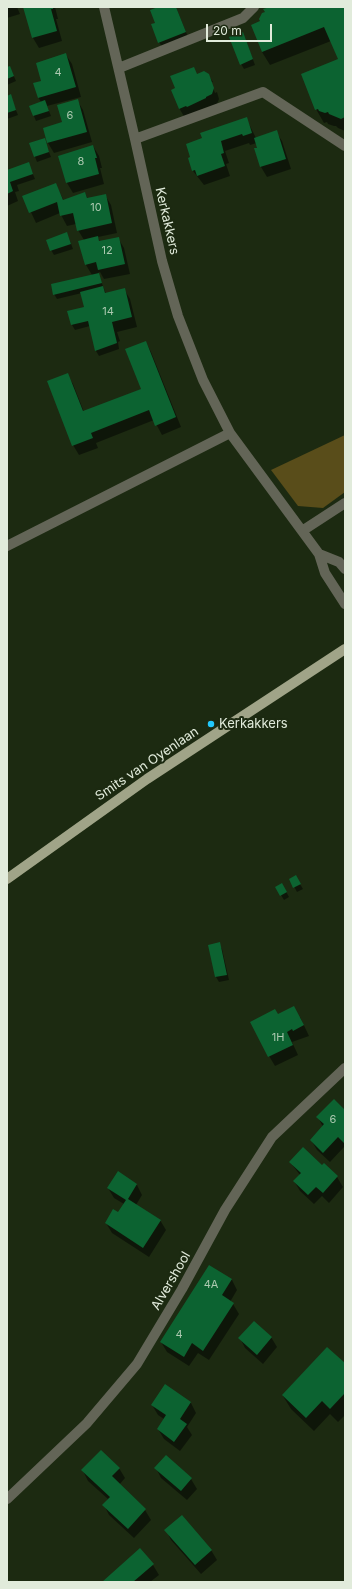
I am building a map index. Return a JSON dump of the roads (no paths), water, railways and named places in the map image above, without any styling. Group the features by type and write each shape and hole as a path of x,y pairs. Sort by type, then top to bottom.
{"main road":[{"name":"Smits van Oyenlaan","path":"7,879 147,779 258,704 345,649"}],"street":[{"name":"Kerkakkers","path":"104,7 136,139 162,261 178,316 203,380 230,433 319,554 325,573 345,604"},
{"path":"119,68 243,18 254,7"},
{"path":"136,139 263,92 345,146"},
{"path":"7,546 230,433"},
{"path":"302,531 345,503"},
{"path":"319,554 339,562 345,569"},
{"name":"Alvershool","path":"7,1499 87,1423 137,1364 182,1290 225,1210 272,1137 345,1068"}],"place":[{"name":"Kerkakkers","path":"211,724"}]}
